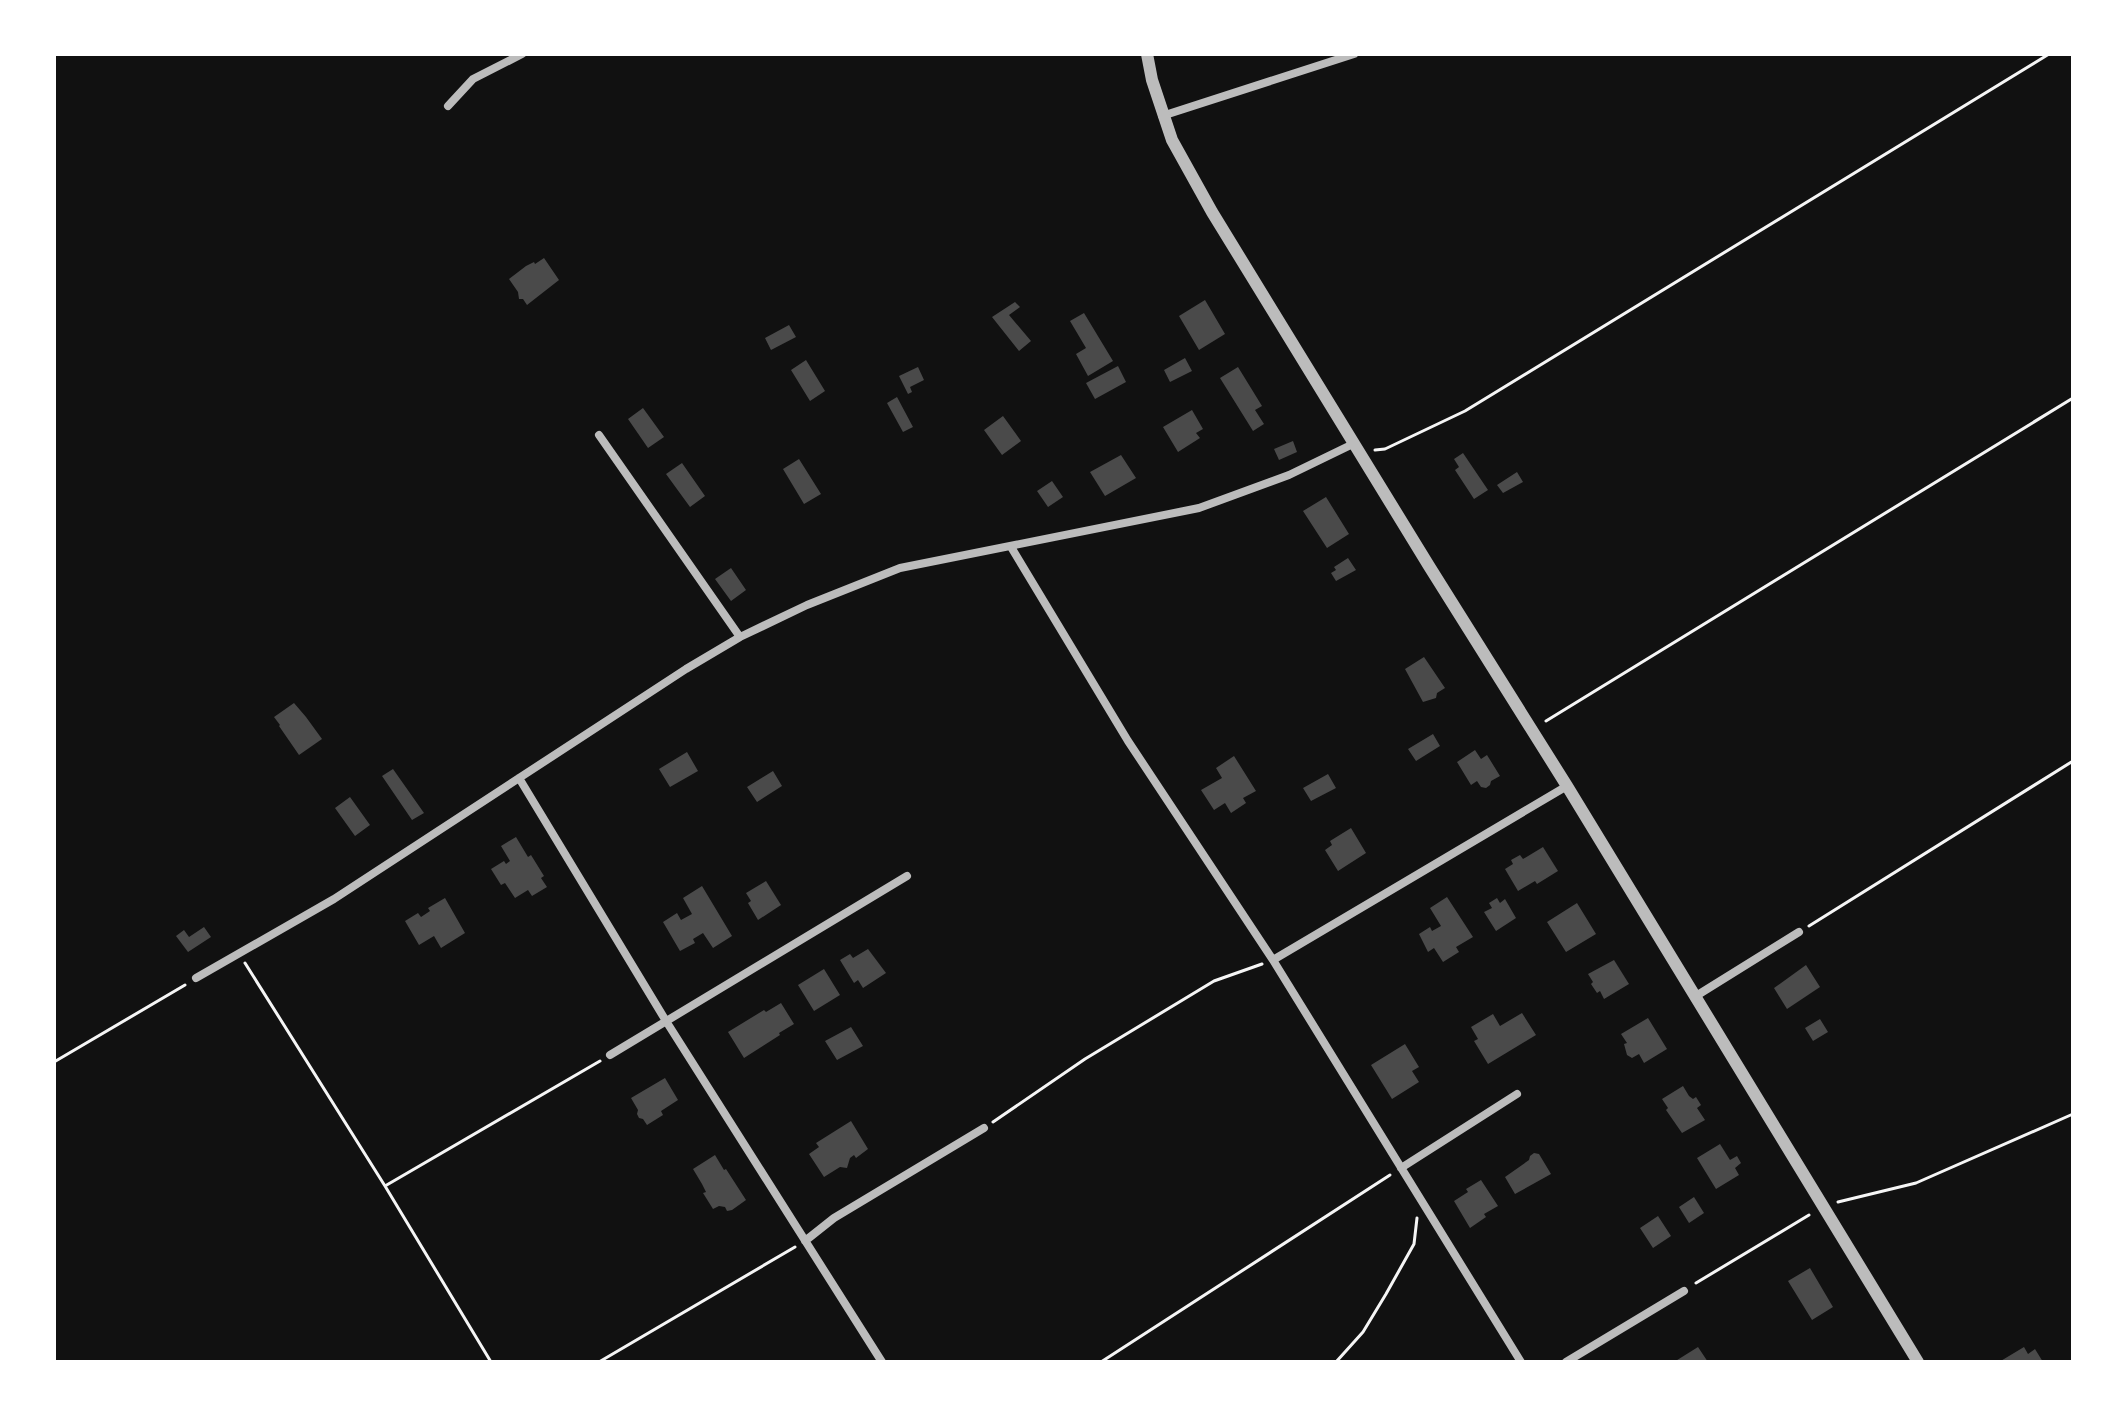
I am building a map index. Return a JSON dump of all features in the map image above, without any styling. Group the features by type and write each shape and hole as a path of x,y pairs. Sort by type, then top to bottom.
{"street":[{"path":"448,106 473,79 522,54"},
{"path":"1147,54 1162,116 1212,212 1918,1362"},
{"path":"1162,116 1354,54"},
{"path":"599,435 740,637"},
{"path":"196,978 334,899 686,669 740,637 807,605 900,568 1199,508 1357,446"},
{"path":"1011,547 1128,741 1273,960 1521,1362"},
{"path":"519,778 666,1021 882,1362"},
{"path":"1273,960 1567,786"},
{"path":"610,1055 907,876"},
{"path":"1696,996 1799,932"},
{"path":"1401,1168 1517,1094"},
{"path":"805,1241 834,1218 984,1128"},
{"path":"1566,1362 1684,1291"}],"path":[{"path":"1357,446 1385,449 1465,411 2049,54"},
{"path":"1532,729 2073,398"},
{"path":"1799,932 2073,761"},
{"path":"238,953 385,1186 491,1362"},
{"path":"984,1128 1085,1059 1214,981 1273,960"},
{"path":"54,1062 196,978"},
{"path":"385,1186 610,1055"},
{"path":"1684,1291 1824,1206 1916,1183 2073,1114"},
{"path":"1101,1362 1401,1168"},
{"path":"1336,1362 1363,1332 1414,1244 1419,1197"},
{"path":"599,1362 805,1241"}],"building":[{"path":"544,258 559,280 527,305 519,299 509,279 526,266"},
{"path":"1205,300 1225,334 1199,350 1179,316"},
{"path":"1015,302 1020,307 1009,315 1031,341 1019,351 992,317"},
{"path":"1084,313 1113,361 1088,376 1076,354 1086,348 1070,321"},
{"path":"789,325 796,337 771,350 765,338"},
{"path":"1185,358 1192,371 1170,382 1164,370"},
{"path":"806,360 825,391 810,401 791,370"},
{"path":"1118,366 1126,382 1095,399 1086,383"},
{"path":"918,367 924,380 910,387 912,392 908,394 899,376"},
{"path":"1238,367 1262,406 1255,410 1264,424 1253,431 1220,378"},
{"path":"897,397 913,427 903,432 887,403"},
{"path":"643,408 664,437 648,448 628,419"},
{"path":"1192,410 1203,429 1196,433 1200,438 1178,452 1163,427"},
{"path":"1003,416 1021,441 1002,455 984,430"},
{"path":"1293,441 1297,452 1279,460 1274,449"},
{"path":"1463,453 1488,490 1474,499 1455,470 1459,467 1454,459"},
{"path":"1121,455 1136,478 1105,496 1090,472"},
{"path":"799,459 821,494 804,504 783,469"},
{"path":"682,463 705,496 690,507 666,474"},
{"path":"1517,472 1523,482 1503,493 1497,485"},
{"path":"1052,481 1063,497 1048,507 1037,491"},
{"path":"1326,497 1349,534 1327,548 1303,511"},
{"path":"1348,558 1356,570 1336,581 1331,573 1336,570 1334,567"},
{"path":"731,568 746,590 731,601 715,579"},
{"path":"1424,657 1445,688 1437,693 1436,698 1423,702 1405,669"},
{"path":"294,703 322,739 299,755 274,717"},
{"path":"1433,734 1440,746 1416,761 1408,749"},
{"path":"1475,750 1481,759 1487,755 1500,776 1486,788 1477,781 1471,785 1457,762"},
{"path":"687,752 698,771 670,787 659,769"},
{"path":"1234,756 1256,791 1243,798 1246,803 1231,813 1225,803 1214,810 1201,790 1222,778 1216,768"},
{"path":"393,769 424,813 412,820 382,776"},
{"path":"773,771 782,786 757,802 747,787"},
{"path":"1328,774 1336,788 1311,801 1303,788"},
{"path":"350,797 370,825 355,836 335,808"},
{"path":"1351,828 1366,853 1338,871 1325,850 1332,845 1330,841"},
{"path":"516,837 528,857 531,855 547,887 532,896 528,890 515,898 505,883 501,885 491,869 510,861 501,846"},
{"path":"1543,847 1558,871 1518,891 1505,869 1513,864 1511,860 1520,855 1523,859"},
{"path":"766,881 781,905 758,920 746,893"},
{"path":"702,886 732,936 713,948 703,933 693,939 695,943 680,951 663,922 677,913 681,920 692,914 683,898"},
{"path":"1447,897 1473,937 1456,947 1459,952 1443,962 1434,948 1428,952 1419,934 1430,927 1432,931 1441,926 1430,908"},
{"path":"445,898 465,933 441,948 434,936 419,945 405,921 418,913 421,917 430,911 428,908"},
{"path":"1497,898 1500,903 1505,899 1516,918 1496,931 1484,912 1492,908 1489,903"},
{"path":"1577,903 1596,934 1566,952 1547,922"},
{"path":"204,927 211,937 188,952 176,936 184,930 189,937"},
{"path":"868,949 886,973 863,988 858,980 854,983 840,960 850,954 853,958"},
{"path":"1614,960 1629,984 1604,999 1591,984 1593,982 1588,974"},
{"path":"1806,965 1820,987 1787,1009 1774,988"},
{"path":"824,969 840,995 814,1011 798,985"},
{"path":"781,1003 794,1024 744,1058 728,1032"},
{"path":"1522,1013 1536,1035 1488,1064 1474,1041 1478,1039 1471,1027 1493,1014 1500,1026"},
{"path":"1648,1018 1667,1049 1644,1063 1639,1054 1632,1058 1627,1055 1624,1044 1627,1043 1621,1034"},
{"path":"1820,1019 1828,1032 1813,1041 1805,1028"},
{"path":"851,1027 863,1046 837,1060 825,1041"},
{"path":"1405,1044 1419,1067 1412,1071 1419,1082 1392,1099 1371,1065"},
{"path":"665,1078 678,1100 647,1125 639,1118 631,1098"},
{"path":"1683,1086 1689,1096 1693,1099 1696,1097 1701,1105 1697,1108 1705,1120 1682,1133 1662,1099"},
{"path":"851,1121 868,1149 856,1158 854,1155 850,1158 847,1168 840,1167 824,1177 809,1154 819,1147 816,1143"},
{"path":"1720,1144 1730,1160 1737,1156 1741,1163 1735,1168 1739,1175 1716,1189 1697,1158"},
{"path":"1534,1153 1539,1154 1551,1174 1515,1194 1505,1177"},
{"path":"715,1155 746,1200 732,1210 727,1211 719,1206 713,1209 693,1169"},
{"path":"1481,1180 1498,1206 1470,1228 1454,1201"},
{"path":"1694,1197 1704,1213 1689,1223 1679,1207"},
{"path":"1658,1216 1671,1236 1653,1248 1640,1228"},
{"path":"1810,1268 1833,1307 1812,1320 1788,1281"},
{"path":"1698,1347 1708,1362 1674,1362"},
{"path":"2024,1347 2028,1354 2035,1349 2043,1362 1999,1362"}]}
